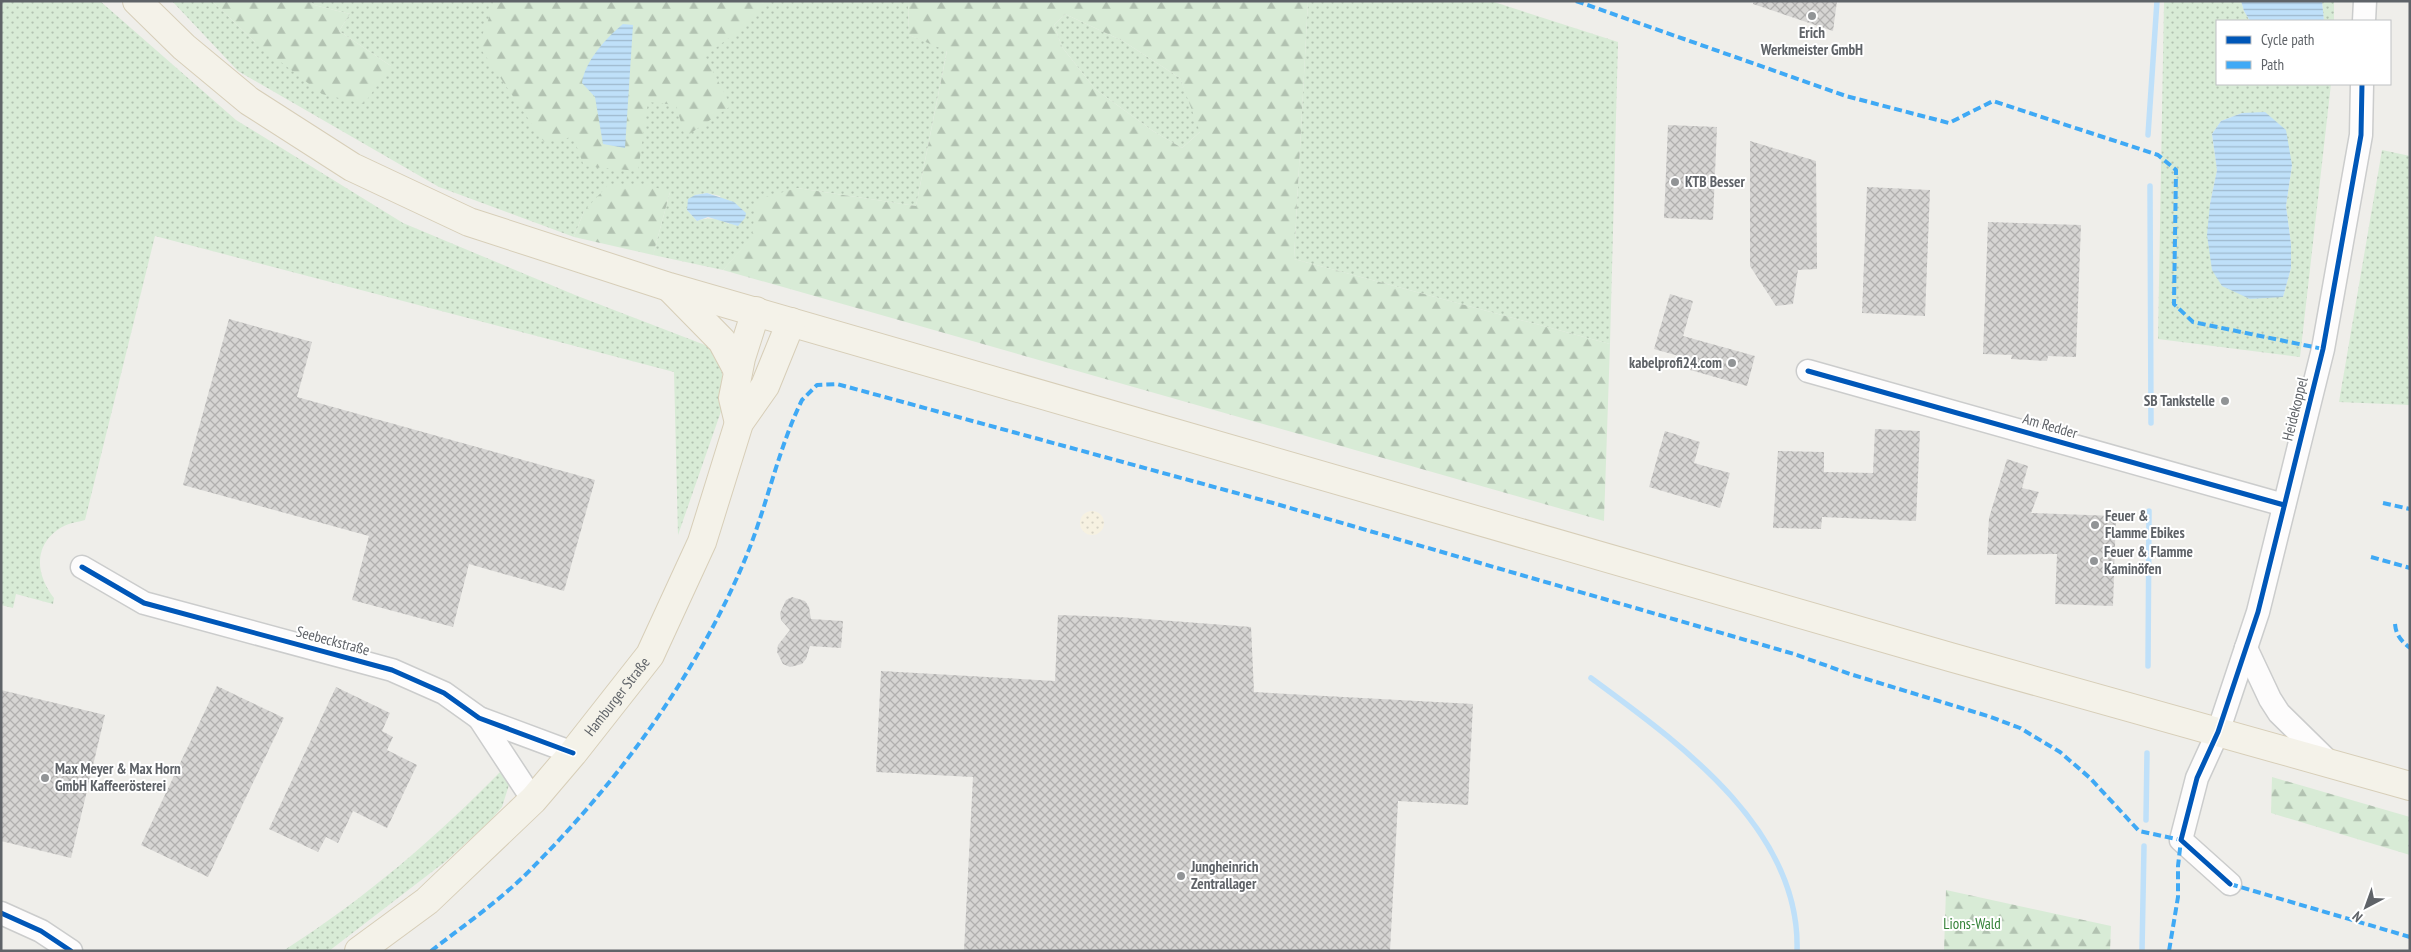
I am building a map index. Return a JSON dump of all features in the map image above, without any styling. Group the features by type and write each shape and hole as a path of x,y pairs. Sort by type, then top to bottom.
{"main road":[{"path":"137,1 184,47 249,101 352,167 469,222 669,287 1959,660 2410,786"},
{"path":"669,287 722,341 738,371"},
{"path":"740,423 733,398 738,371 756,311"},
{"name":"Hamburger Straße","path":"359,951 427,901 533,800 573,753 650,655 702,542 740,423 766,386 792,322"}],"street":[{"path":"2364,20 2365,1"},
{"name":"Heidekoppel","path":"2230,884 2180,840 2197,778 2218,732 2258,612 2323,349 2361,134 2362,85"},
{"name":"Am Redder","path":"1808,371 2284,505"},
{"name":"Seebeckstraße","path":"82,567 144,603 392,670 444,693 479,718 573,753"},
{"path":"2246,648 2270,699 2279,713 2331,764"},
{"name":"Seebeckstraße","path":"479,718 533,800"},
{"path":"1,912 41,931 71,951"}],"green space":[{"path":"1,1 100,1 236,120 403,223 575,295 718,350 726,397 678,535 674,372 155,236 85,520 62,527 46,542 42,551 40,560 43,579 54,598 53,604 16,594 13,608 1,605"},
{"path":"172,1 212,1 255,42 391,66 339,31 350,14 314,5 310,1 908,1 909,35 947,50 916,206 797,188 723,270 653,255 670,192 584,211 574,237 439,187 238,71","holes":["707,193 720,196 729,224 713,219 697,221 687,210 695,195"]},
{"path":"212,1 310,1 314,5 350,14 339,31 391,66 364,104 322,94 255,42"},
{"path":"493,1 769,1 754,19 705,56 731,106 685,137 676,105 648,102 638,171 584,166 573,137 544,142 478,45 488,21","holes":["595,97 625,148 603,144"]},
{"path":"908,1 1308,1 1294,259 1610,344 1604,521 723,270 752,237 756,200 797,188 916,206 947,51 909,35","holes":["1065,14 1123,41 1180,78 1200,132 1182,148 1153,131 1095,89 1062,47 1054,25"]},
{"path":"1308,1 1491,1 1618,42 1610,344 1294,259"},
{"path":"2164,1 2241,1 2249,20 2216,20 2216,85 2331,85 2300,357 2158,339","holes":["2242,113 2292,165 2286,206 2291,244 2291,268 2283,297 2210,204 2217,170 2212,134 2221,121"]},
{"path":"2322,1 2334,1 2334,20 2324,20"},
{"path":"1065,14 1123,41 1180,78 1201,131 1182,148 1153,131 1095,89 1062,47 1054,25"},
{"path":"2382,150 2410,156 2410,324 2408,337 2410,405 2339,402"},
{"path":"609,184 644,184 670,192 653,255 574,237 584,211"},
{"path":"505,767 509,785 502,807 489,822 446,861 329,951 283,951 343,910 400,865 454,818"},
{"path":"2272,777 2410,817 2410,855 2271,813"},
{"name":"Lions-Wald","path":"1946,890 2111,926 2110,951 1944,951"}],"sand":[{"path":"1092,511 1101,514 1104,523 1101,532 1092,535 1083,532 1080,523 1083,514"}],"water":[{"path":"2241,1 2322,1 2324,20 2249,20"},
{"path":"623,24 633,25 625,148 603,144 595,97 582,83 587,66 597,50"},
{"path":"2265,112 2286,130 2292,165 2286,206 2291,244 2291,268 2283,297 2250,299 2222,286 2212,270 2207,235 2210,204 2217,170 2212,134 2221,121 2242,113"},
{"path":"707,193 734,202 746,213 745,218 738,226 708,217 697,221 687,210 688,199 695,195"}],"building":[{"name":"Erich Werkmeister GmbH","path":"1754,1 1837,1 1833,31 1753,4"},
{"path":"1668,125 1717,127 1713,220 1664,218"},
{"path":"1750,141 1816,161 1817,269 1798,270 1793,304 1776,306 1750,266"},
{"path":"1867,187 1930,190 1925,316 1862,313"},
{"path":"1988,222 2081,225 2076,357 2048,356 2047,361 2011,359 2012,355 1983,354"},
{"path":"1670,294 1693,301 1683,336 1755,356 1747,386 1683,368 1686,358 1654,349"},
{"path":"229,319 312,342 297,397 595,480 564,591 469,564 453,627 352,600 369,536 183,485"},
{"path":"1875,429 1920,431 1916,521 1822,517 1821,529 1773,528 1778,451 1824,452 1824,472 1873,473"},
{"path":"1665,431 1700,442 1694,463 1730,473 1720,508 1649,487"},
{"path":"2007,459 2028,466 2022,488 2039,492 2031,513 2116,516 2113,606 2055,604 2057,554 1987,555 1989,518"},
{"path":"792,597 805,601 809,607 811,619 843,621 841,648 810,646 806,659 802,664 790,667 783,664 777,652 778,645 790,630 781,620 780,613 786,600"},
{"path":"1058,615 1119,617 1251,627 1254,692 1473,704 1468,805 1398,801 1390,951 964,951 973,777 876,772 881,671 1055,681"},
{"path":"217,686 284,718 208,877 141,845"},
{"path":"336,687 390,713 382,731 393,737 387,750 417,765 387,828 353,811 338,843 326,837 318,852 269,829"},
{"name":"Max Meyer & Max Horn GmbH Kaffeerösterei","path":"1,690 105,715 71,858 1,841"}],"waterway":[{"path":"2148,135 2157,1"},
{"path":"2150,186 2151,423"},
{"path":"2148,666 2149,511"},
{"path":"1591,678 1661,731 1696,761 1728,793 1757,828 1779,866 1793,907 1797,951"},
{"path":"2146,820 2147,753"},
{"path":"2142,951 2144,846"}],"marked path":[{"path":"1576,1 1846,96 1949,123 1993,101 2158,155 2176,170 2174,304 2193,322 2323,349"},
{"path":"431,951 499,899 536,864 598,795 656,720 682,681 727,599 746,557 786,438 802,400 817,385 837,384 1273,503 1794,654 1850,674 1991,717 2020,728 2060,752 2090,778 2139,831 2181,840 2178,866 2178,897 2169,951"},
{"path":"2383,503 2410,509"},
{"path":"2371,557 2410,568"},
{"path":"2395,624 2400,638 2410,648"},
{"path":"2230,884 2410,937"}],"cycle path":[{"path":"2230,884 2181,840 2197,778 2218,732 2258,612 2323,349 2361,135 2362,85"},
{"path":"1808,371 2284,505"},
{"path":"82,567 144,603 392,670 444,693 479,718 573,753"},
{"path":"1,913 41,931 71,951"}],"place":[{"name":"Erich Werkmeister GmbH","path":"1812,16"},
{"name":"KTB Besser","path":"1675,182"},
{"name":"kabelprofi24.com","path":"1732,363"},
{"name":"SB Tankstelle","path":"2225,401"},
{"name":"Feuer & Flamme Ebikes","path":"2095,525"},
{"name":"Feuer & Flamme Kaminöfen","path":"2094,561"},
{"name":"Max Meyer & Max Horn GmbH Kaffeerösterei","path":"45,778"},
{"name":"Jungheinrich Zentrallager","path":"1181,876"}]}
